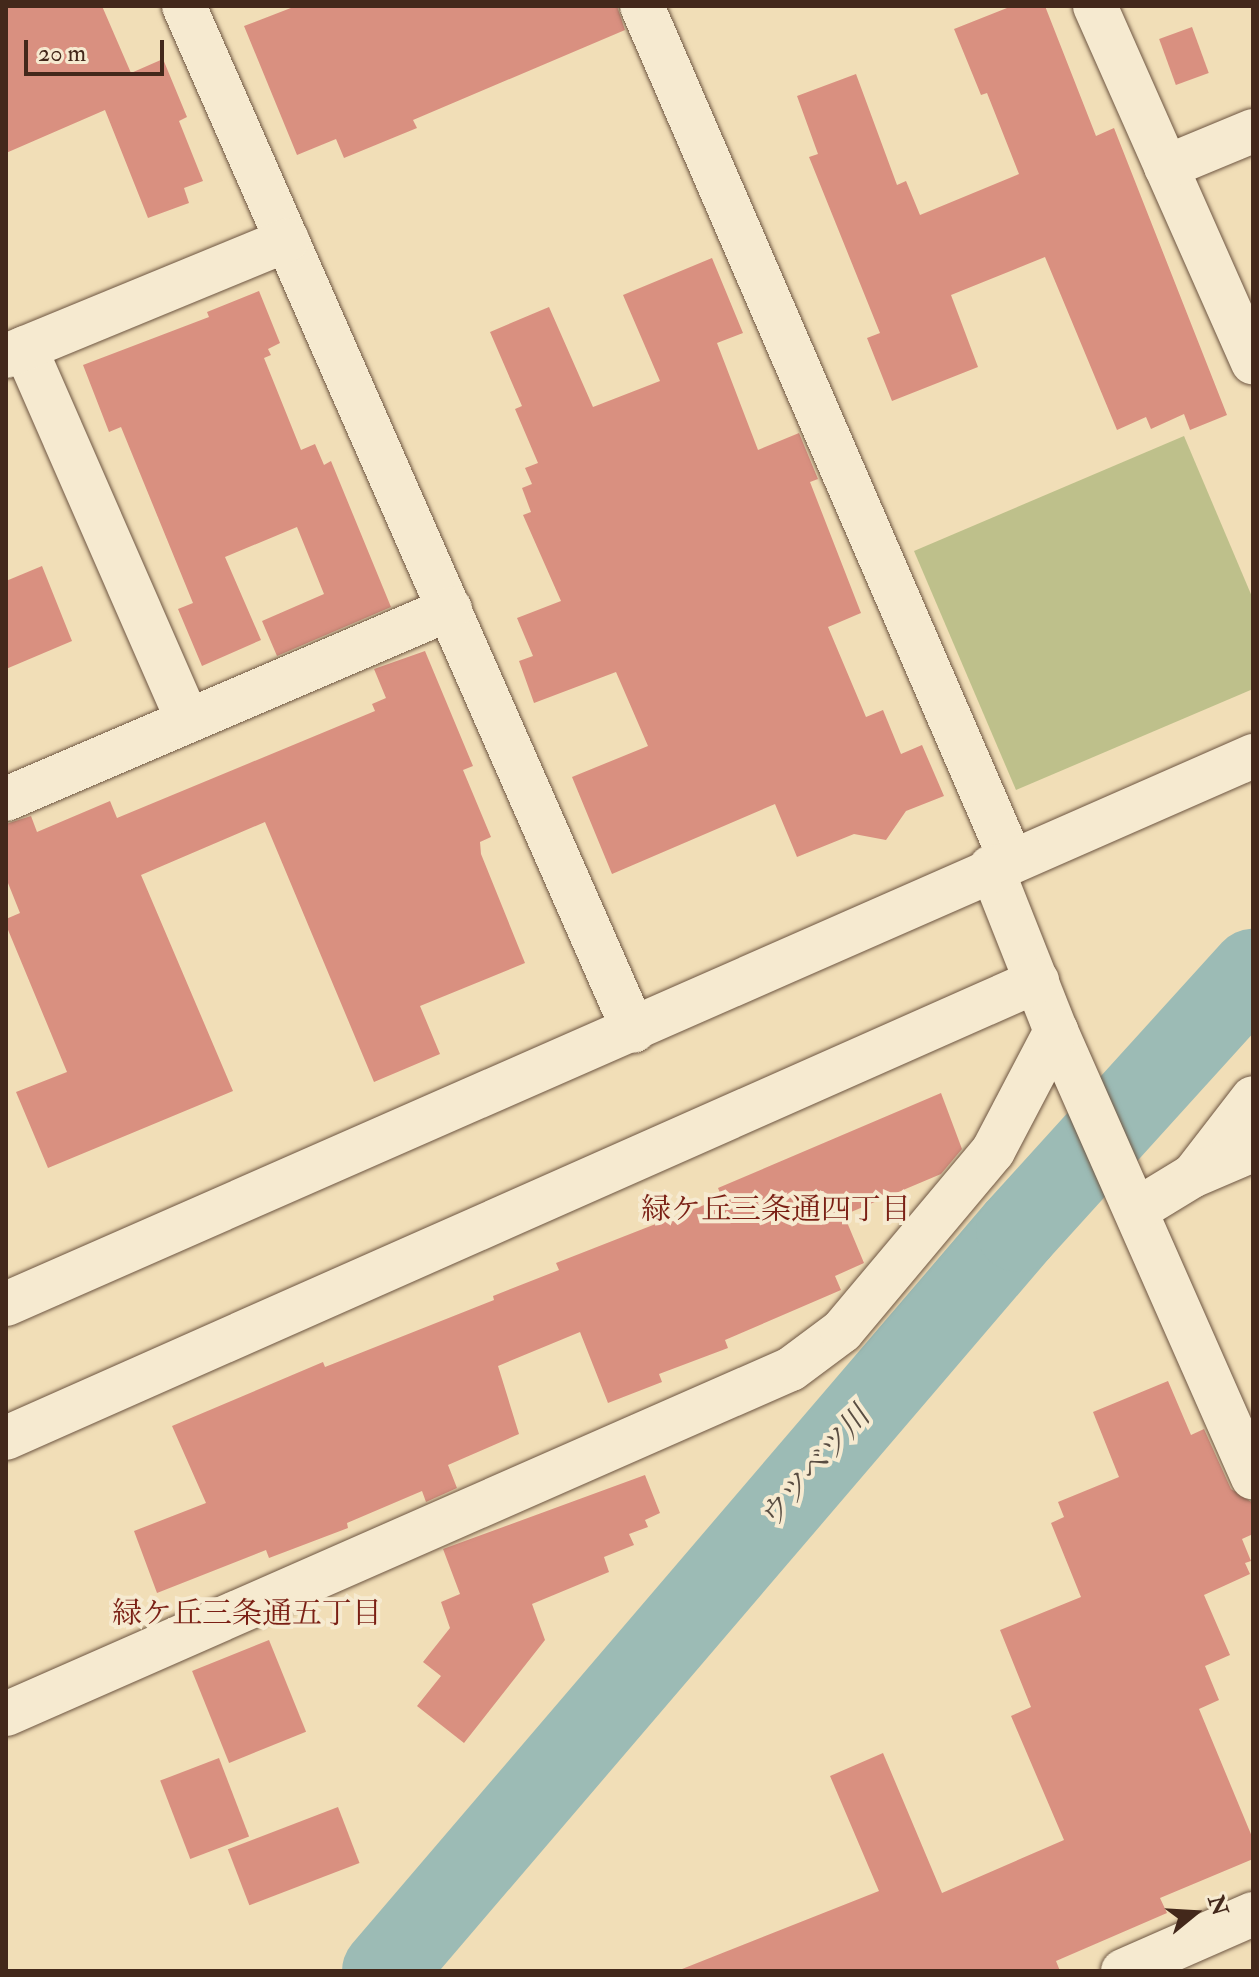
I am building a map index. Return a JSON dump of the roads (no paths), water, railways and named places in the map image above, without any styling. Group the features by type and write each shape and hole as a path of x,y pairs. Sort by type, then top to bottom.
{"street":[{"path":"184,6 634,1031"},
{"path":"642,6 1001,864 1037,981 1056,1031 1133,1199 1253,1478"},
{"path":"1095,6 1253,363"},
{"path":"1166,167 1253,131"},
{"path":"187,719 16,352 287,240"},
{"path":"6,799 450,609"},
{"path":"6,1304 634,1031 1001,864 1253,756"},
{"path":"6,1438 1037,981"},
{"path":"6,1714 791,1369 842,1331 993,1151 1056,1031"},
{"path":"1192,1176 1253,1098"},
{"path":"1133,1199 1253,1150"},
{"path":"1123,1971 1253,1914"}],"waterway":[{"name":"ウツベツ川","path":"384,1971 1018,1230 1253,971"}],"district":[{"name":"緑ケ丘三条通四丁目","path":"776,1210"},
{"name":"緑ケ丘三条通五丁目","path":"247,1614"}]}
